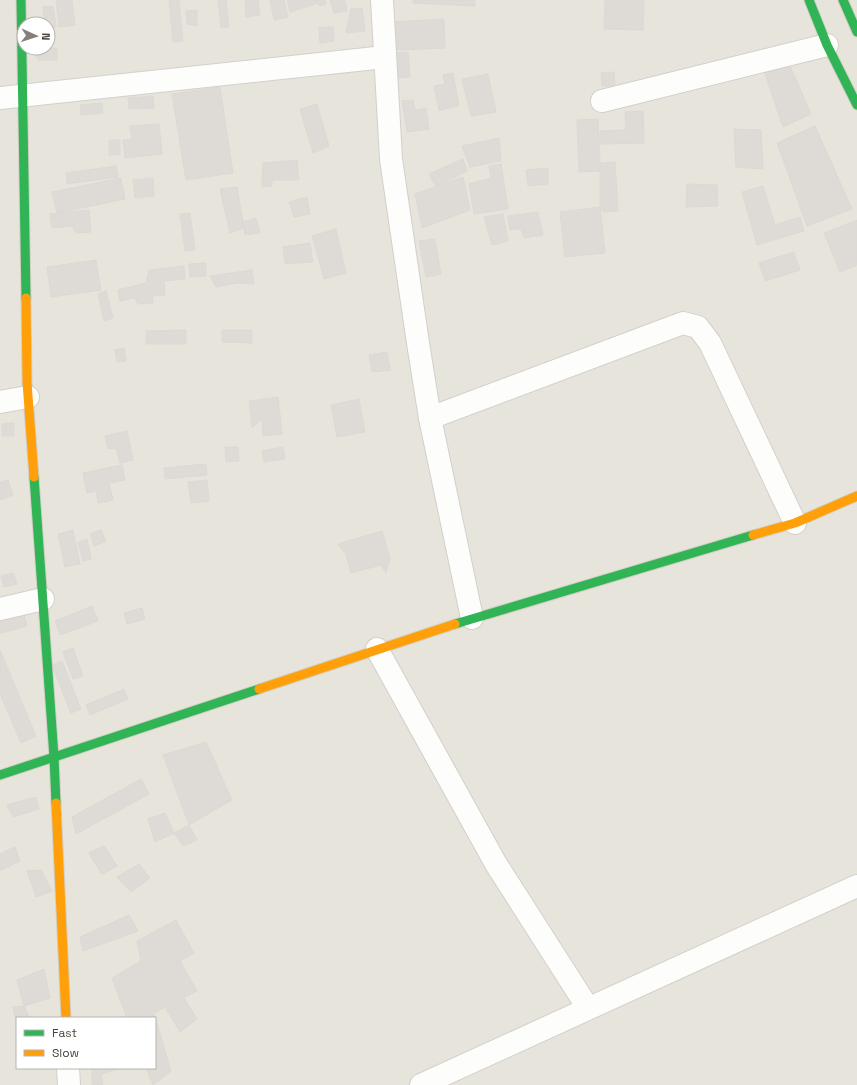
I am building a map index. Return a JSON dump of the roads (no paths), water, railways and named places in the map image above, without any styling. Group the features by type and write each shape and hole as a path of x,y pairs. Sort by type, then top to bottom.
{"main road":[{"path":"21,0 28,396 54,757 66,1017"},
{"path":"809,0 827,45 857,105"},
{"path":"844,0 857,32"},
{"path":"0,775 472,618 794,523 857,496"}],"street":[{"path":"382,0 392,159 430,418 472,618"},
{"path":"602,101 827,45"},
{"path":"0,98 386,57"},
{"path":"430,418 683,323 698,327 710,343 794,523"},
{"path":"0,402 28,396"},
{"path":"0,609 43,599"},
{"path":"377,649 496,864 588,1008"},
{"path":"421,1085 857,886"},
{"path":"68,1069 68,1085"}]}
